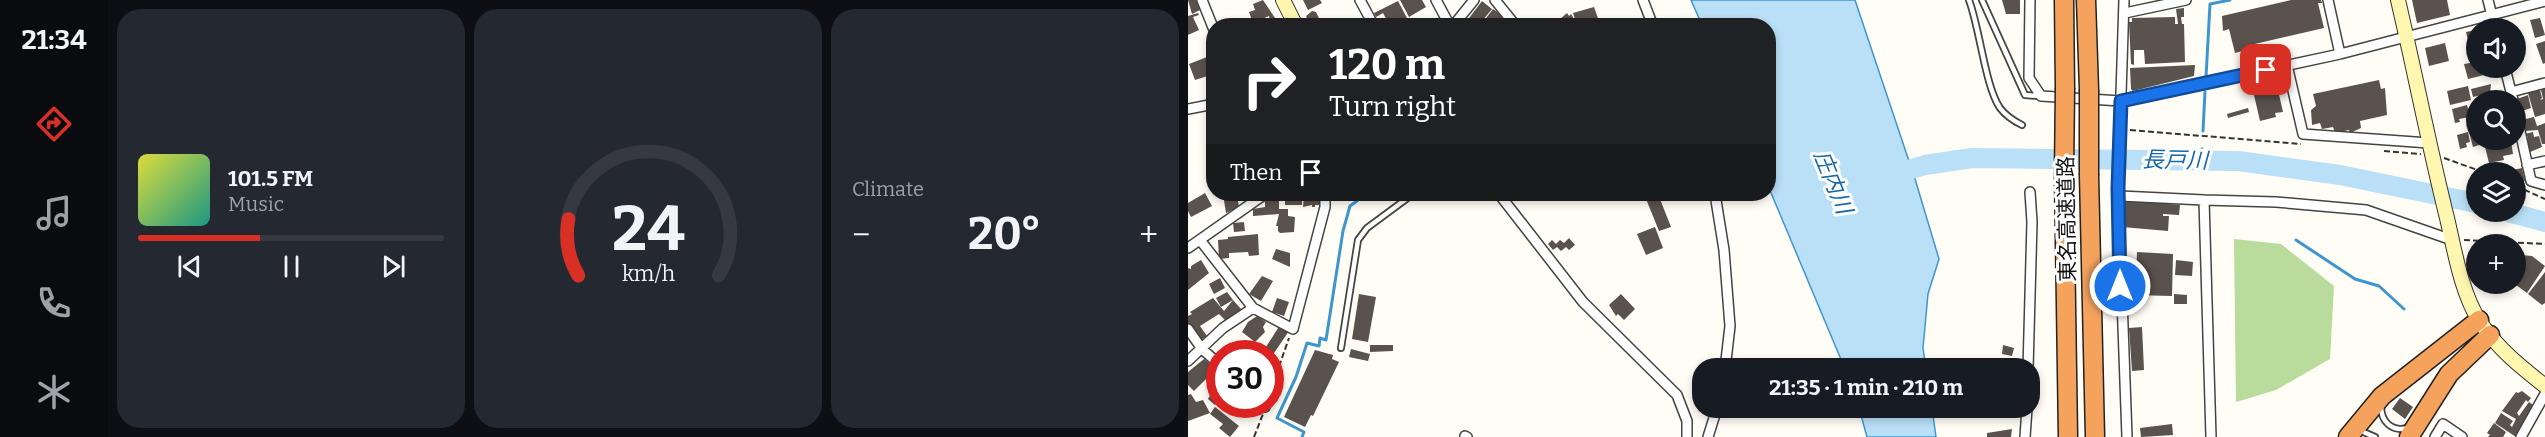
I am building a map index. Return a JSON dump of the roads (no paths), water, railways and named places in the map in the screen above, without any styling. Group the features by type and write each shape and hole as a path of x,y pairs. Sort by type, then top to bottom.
{"highway":[{"name":"東名高速道路","path":"2064,0 2068,437"},
{"name":"東名高速道路","path":"2086,0 2095,437"},
{"path":"2089,211 2090,256 2108,437"},
{"path":"2353,434 2371,407 2382,396 2479,320"},
{"path":"2414,430 2458,362 2490,335"}],"street":[{"path":"1202,0 1209,18"},
{"path":"1283,0 1292,18"},
{"path":"1360,0 1370,18"},
{"path":"1436,0 1447,18"},
{"path":"1459,18 1474,0"},
{"path":"1495,0 1510,18"},
{"path":"1643,0 1650,18"},
{"path":"2030,0 2029,78 2041,96 2121,101 2340,54 2545,1"},
{"path":"2124,0 2119,192 2120,286 2127,437"},
{"path":"2125,13 2186,0"},
{"path":"2328,0 2340,54"},
{"path":"2398,0 2459,269 2479,320 2490,335 2506,353 2545,386"},
{"path":"2488,0 2493,18"},
{"path":"2287,65 2303,134 2432,155"},
{"path":"2526,91 2545,83"},
{"path":"1188,110 1206,106"},
{"path":"2524,150 2531,181 2545,186"},
{"path":"2527,165 2545,160"},
{"path":"2028,358 2032,222 2030,192"},
{"path":"2119,192 2204,200 2276,202 2366,210 2452,240"},
{"path":"2204,200 2211,437"},
{"path":"1188,248 1255,201"},
{"path":"1200,240 1253,308 1293,329 1325,201"},
{"path":"1504,201 1583,302 1677,395 1687,421 1687,437"},
{"path":"1716,201 1724,250 1730,326 1726,358"},
{"path":"1188,361 1223,328 1253,308"},
{"path":"1188,329 1206,352"},
{"path":"2521,437 2545,394"},
{"path":"1708,437 1714,418"},
{"path":"2025,437 2026,418"},
{"path":"2435,437 2443,424 2462,437"}],"lane":[{"path":"1969,0 1980,35 1992,91 2000,107 2011,119 2022,125"},
{"path":"1982,0 2025,95 2041,96"},
{"path":"1341,348 1358,240 1367,228 1404,201"},
{"path":"2382,396 2381,410 2386,423 2398,430 2414,430"},
{"path":"2353,434 2364,430 2375,437"}],"water":[{"name":"庄内川","path":"1691,0 1855,0 1915,179 1939,259 1928,294 1923,348 1924,358 1840,358 1774,201 1776,18 1699,18"},
{"path":"1862,418 1933,418 1936,437 1867,437"}],"waterway":[{"path":"2206,77 2210,4 2230,0"},
{"path":"2203,131 2205,92"},
{"path":"2202,149 2207,161"},
{"name":"長戸川","path":"1888,176 1925,165 1972,158 2238,161 2340,175 2466,201"},
{"path":"1302,437 1304,432 1277,418 1296,377 1307,343 1319,346 1320,338 1326,340 1343,231 1350,206 1357,201"},
{"name":"長戸川","path":"2526,217 2545,222"},
{"path":"2296,240 2355,279 2379,286 2404,309"}]}
